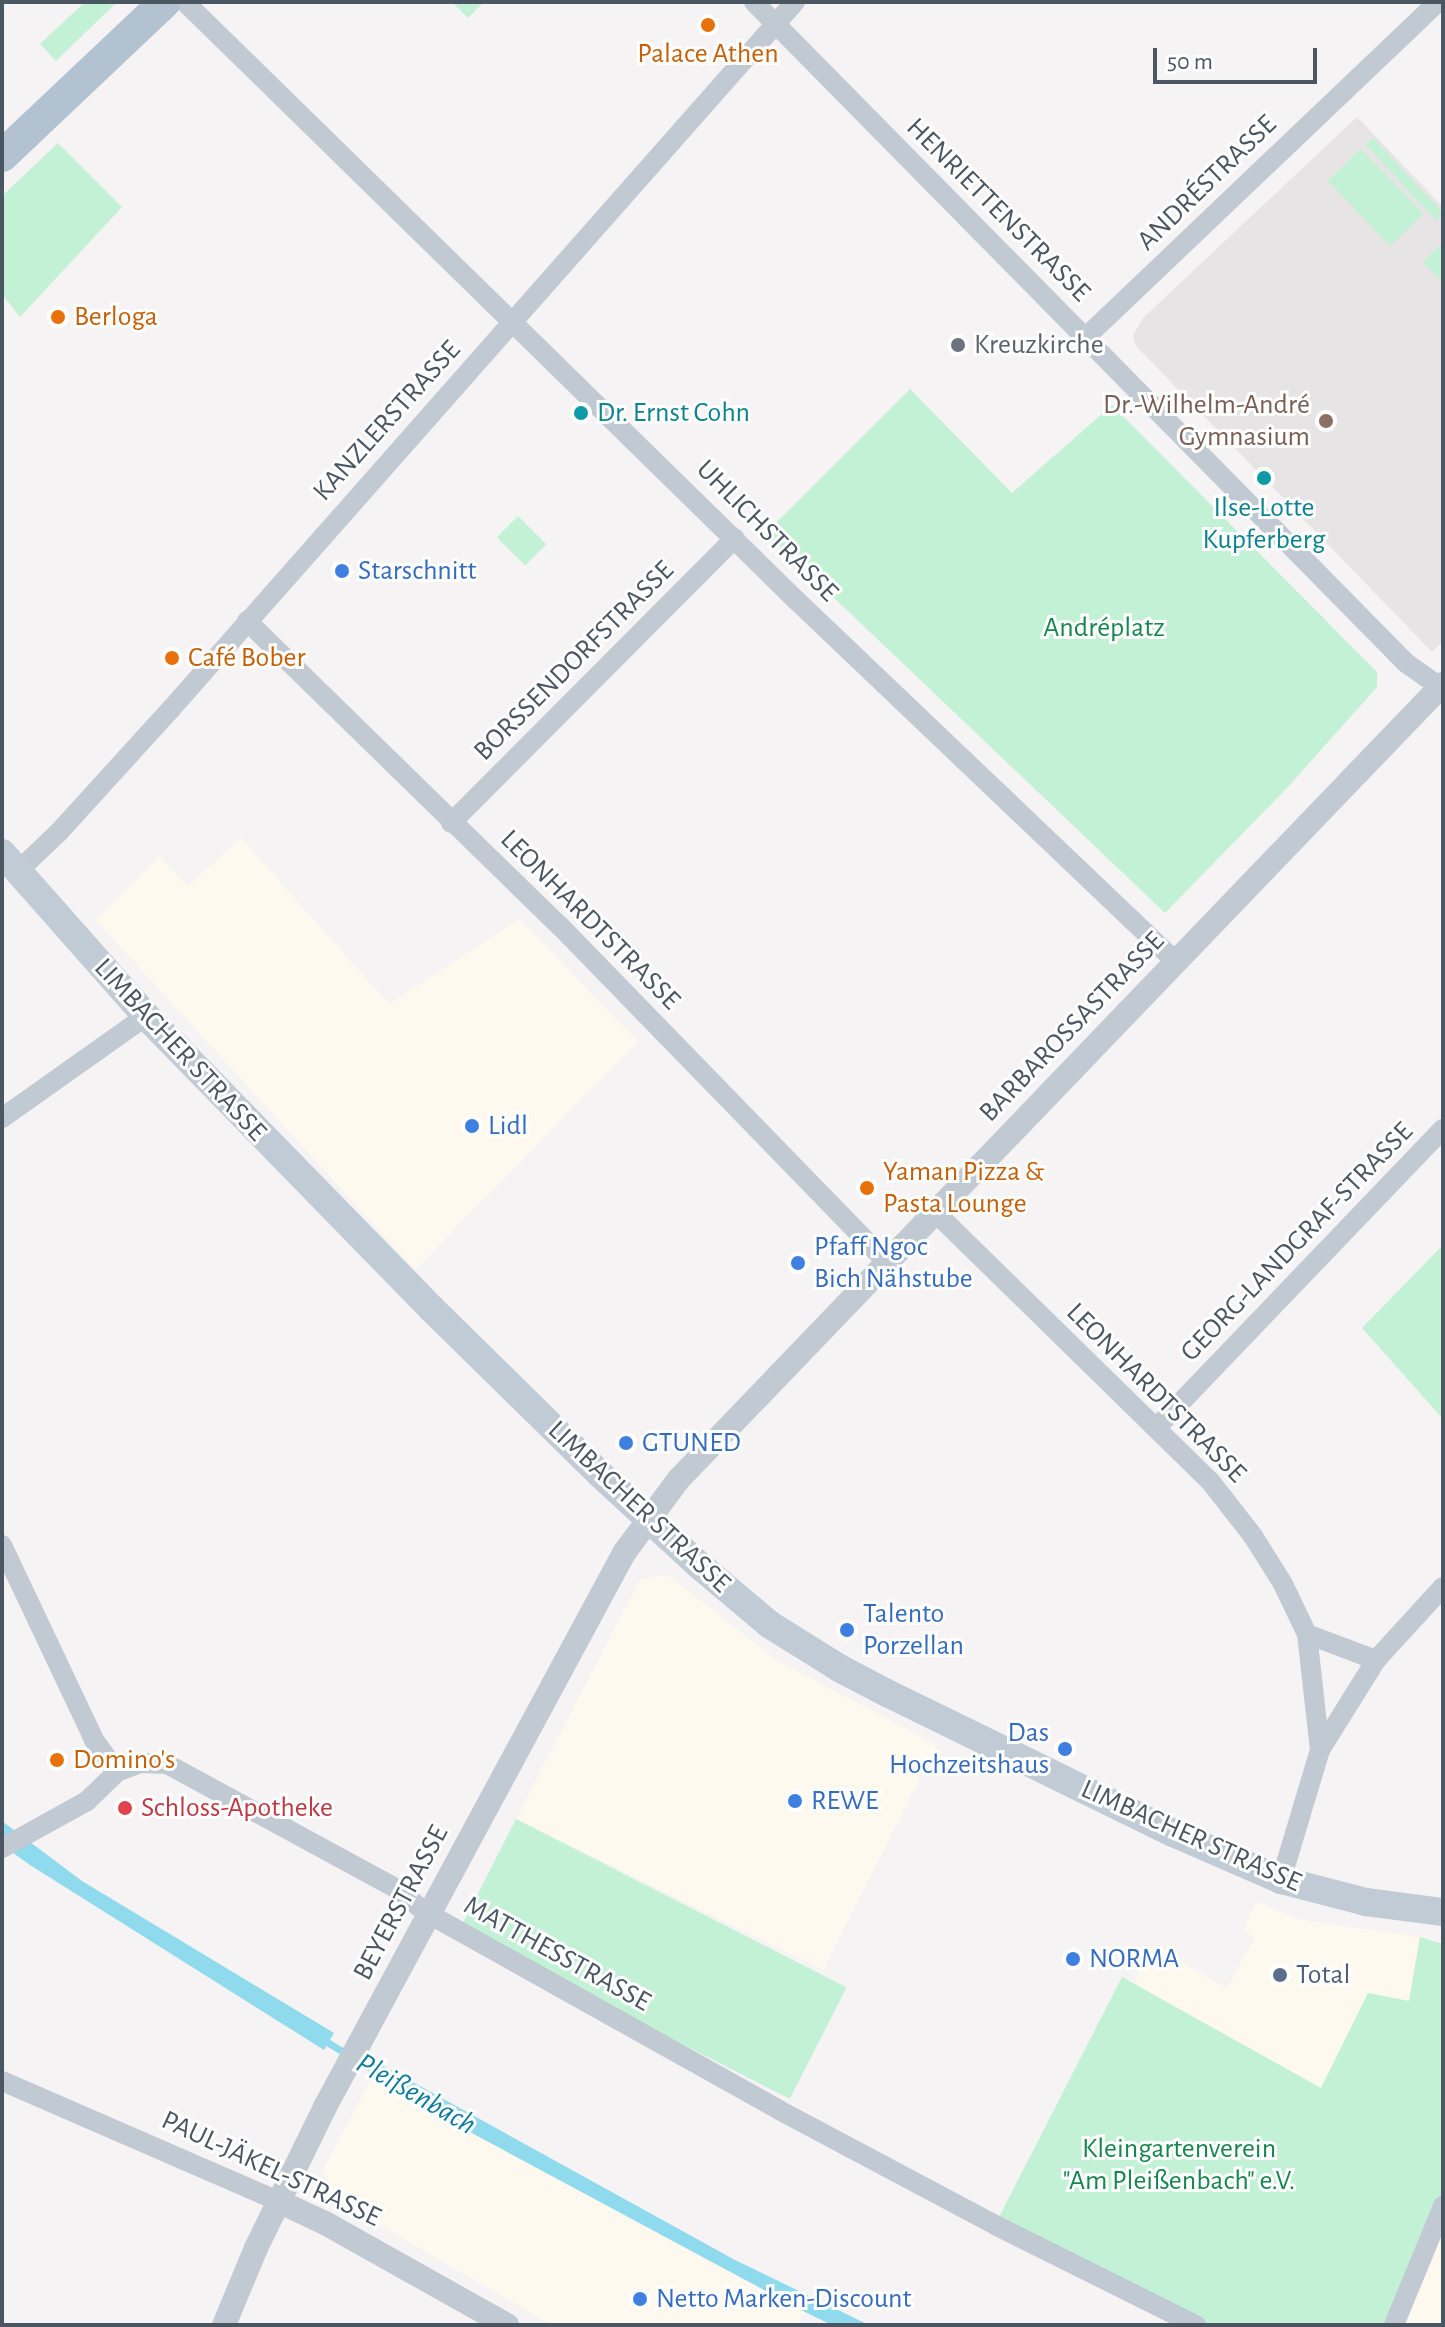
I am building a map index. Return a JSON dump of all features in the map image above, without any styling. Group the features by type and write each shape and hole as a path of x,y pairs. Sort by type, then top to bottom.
{"main road":[{"path":"2,156 165,2"},
{"name":"LIMBACHER STRASSE","path":"10,863 146,1016 441,1318 650,1520 769,1624 841,1669 1173,1833 1281,1880 1366,1902 1443,1912"}],"street":[{"name":"UHLICHSTRASSE","path":"185,2 1176,962"},
{"name":"HENRIETTENSTRASSE","path":"754,2 1406,663 1442,687"},
{"name":"KANZLERSTRASSE","path":"10,863 59,832 795,2"},
{"name":"ANDRÉSTRASSE","path":"1085,338 1438,2"},
{"name":"BORSSENDORFSTRASSE","path":"451,823 735,538"},
{"name":"LEONHARDTSTRASSE","path":"247,621 560,926 888,1263"},
{"name":"BARBAROSSASTRASSE","path":"650,1520 679,1479 1442,687"},
{"path":"2,1118 146,1016"},
{"name":"GEORG-LANDGRAF-STRASSE","path":"1157,1427 1443,1129"},
{"name":"LEONHARDTSTRASSE","path":"936,1213 1210,1481 1253,1536 1283,1584 1307,1634 1320,1750"},
{"name":"BEYERSTRASSE","path":"224,2325 278,2201 427,1913 610,1577 650,1520"},
{"path":"2,1545 94,1740 117,1772 87,1801 2,1848"},
{"path":"1281,1880 1320,1750 1376,1660 1443,1587"},
{"path":"1307,1634 1376,1660"},
{"name":"MATTHESSTRASSE","path":"117,1772 141,1763 167,1764 397,1889 427,1913 968,2211 1196,2325"},
{"name":"PAUL-JÄKEL-STRASSE","path":"2,2081 325,2223 507,2325"},
{"path":"1394,2325 1443,2206"}],"shaded area":[{"name":"Dr.-Wilhelm-André Gymnasium","path":"1357,117 1443,207 1443,641 1432,652 1135,345 1133,335 1143,318"},
{"path":"241,838 389,1004 519,919 638,1041 415,1270 96,920 159,856 188,886"},
{"path":"668,1575 776,1660 937,1745 823,1970 516,1819 640,1579"},
{"path":"1256,1902 1302,1920 1420,1937 1409,2002 1368,1993 1321,2089 1134,1984 1152,1946 1227,1988 1255,1938 1243,1932"},
{"path":"371,2079 805,2312 797,2325 552,2325 345,2205 327,2185 323,2170"},
{"path":"1443,2206 1443,2325 1397,2325"}],"green space":[{"path":"85,2 117,2 56,61 40,44"},
{"path":"452,2 484,2 468,18"},
{"path":"1373,138 1443,213 1436,220 1366,145"},
{"path":"58,143 122,207 20,317 2,294 2,196"},
{"path":"1361,149 1424,214 1390,246 1328,181"},
{"path":"1443,243 1443,283 1423,262"},
{"name":"Andréplatz","path":"910,389 1012,493 1112,405 1377,672 1377,687 1287,788 1165,913 766,533"},
{"path":"518,516 546,544 525,565 497,537"},
{"path":"1443,1245 1443,1419 1362,1328"},
{"path":"516,1819 847,1987 790,2099 459,1930"},
{"name":"Kleingartenverein \"Am Pleißenbach\" e.V.","path":"1420,1937 1443,1944 1443,2206 1394,2325 1196,2325 995,2225 1122,1977 1321,2088 1368,1993 1409,2001"}],"water":[{"path":"2,1821 82,1881 334,2033 324,2050 30,1865 2,1845"},
{"path":"380,2064 735,2260 869,2325 832,2325 805,2312 371,2079"}],"waterway":[{"name":"Pleißenbach","path":"322,2039 383,2076"}],"place":[{"name":"Palace Athen","path":"708,25"},
{"name":"Berloga","path":"58,317"},
{"name":"Kreuzkirche","path":"958,345"},
{"name":"Dr. Ernst Cohn","path":"581,413"},
{"name":"Dr.-Wilhelm-André Gymnasium","path":"1326,421"},
{"name":"Ilse-Lotte Kupferberg","path":"1264,478"},
{"name":"Starschnitt","path":"342,571"},
{"name":"Café Bober","path":"172,658"},
{"name":"Lidl","path":"472,1126"},
{"name":"Yaman Pizza & Pasta Lounge","path":"867,1188"},
{"name":"Pfaff Ngoc Bich Nähstube","path":"798,1263"},
{"name":"GTUNED","path":"626,1443"},
{"name":"Talento Porzellan","path":"847,1630"},
{"name":"Das Hochzeitshaus","path":"1065,1749"},
{"name":"Domino's","path":"57,1760"},
{"name":"REWE","path":"795,1801"},
{"name":"Schloss-Apotheke","path":"125,1808"},
{"name":"NORMA","path":"1073,1959"},
{"name":"Total","path":"1280,1975"},
{"name":"Netto Marken-Discount","path":"640,2299"}]}
